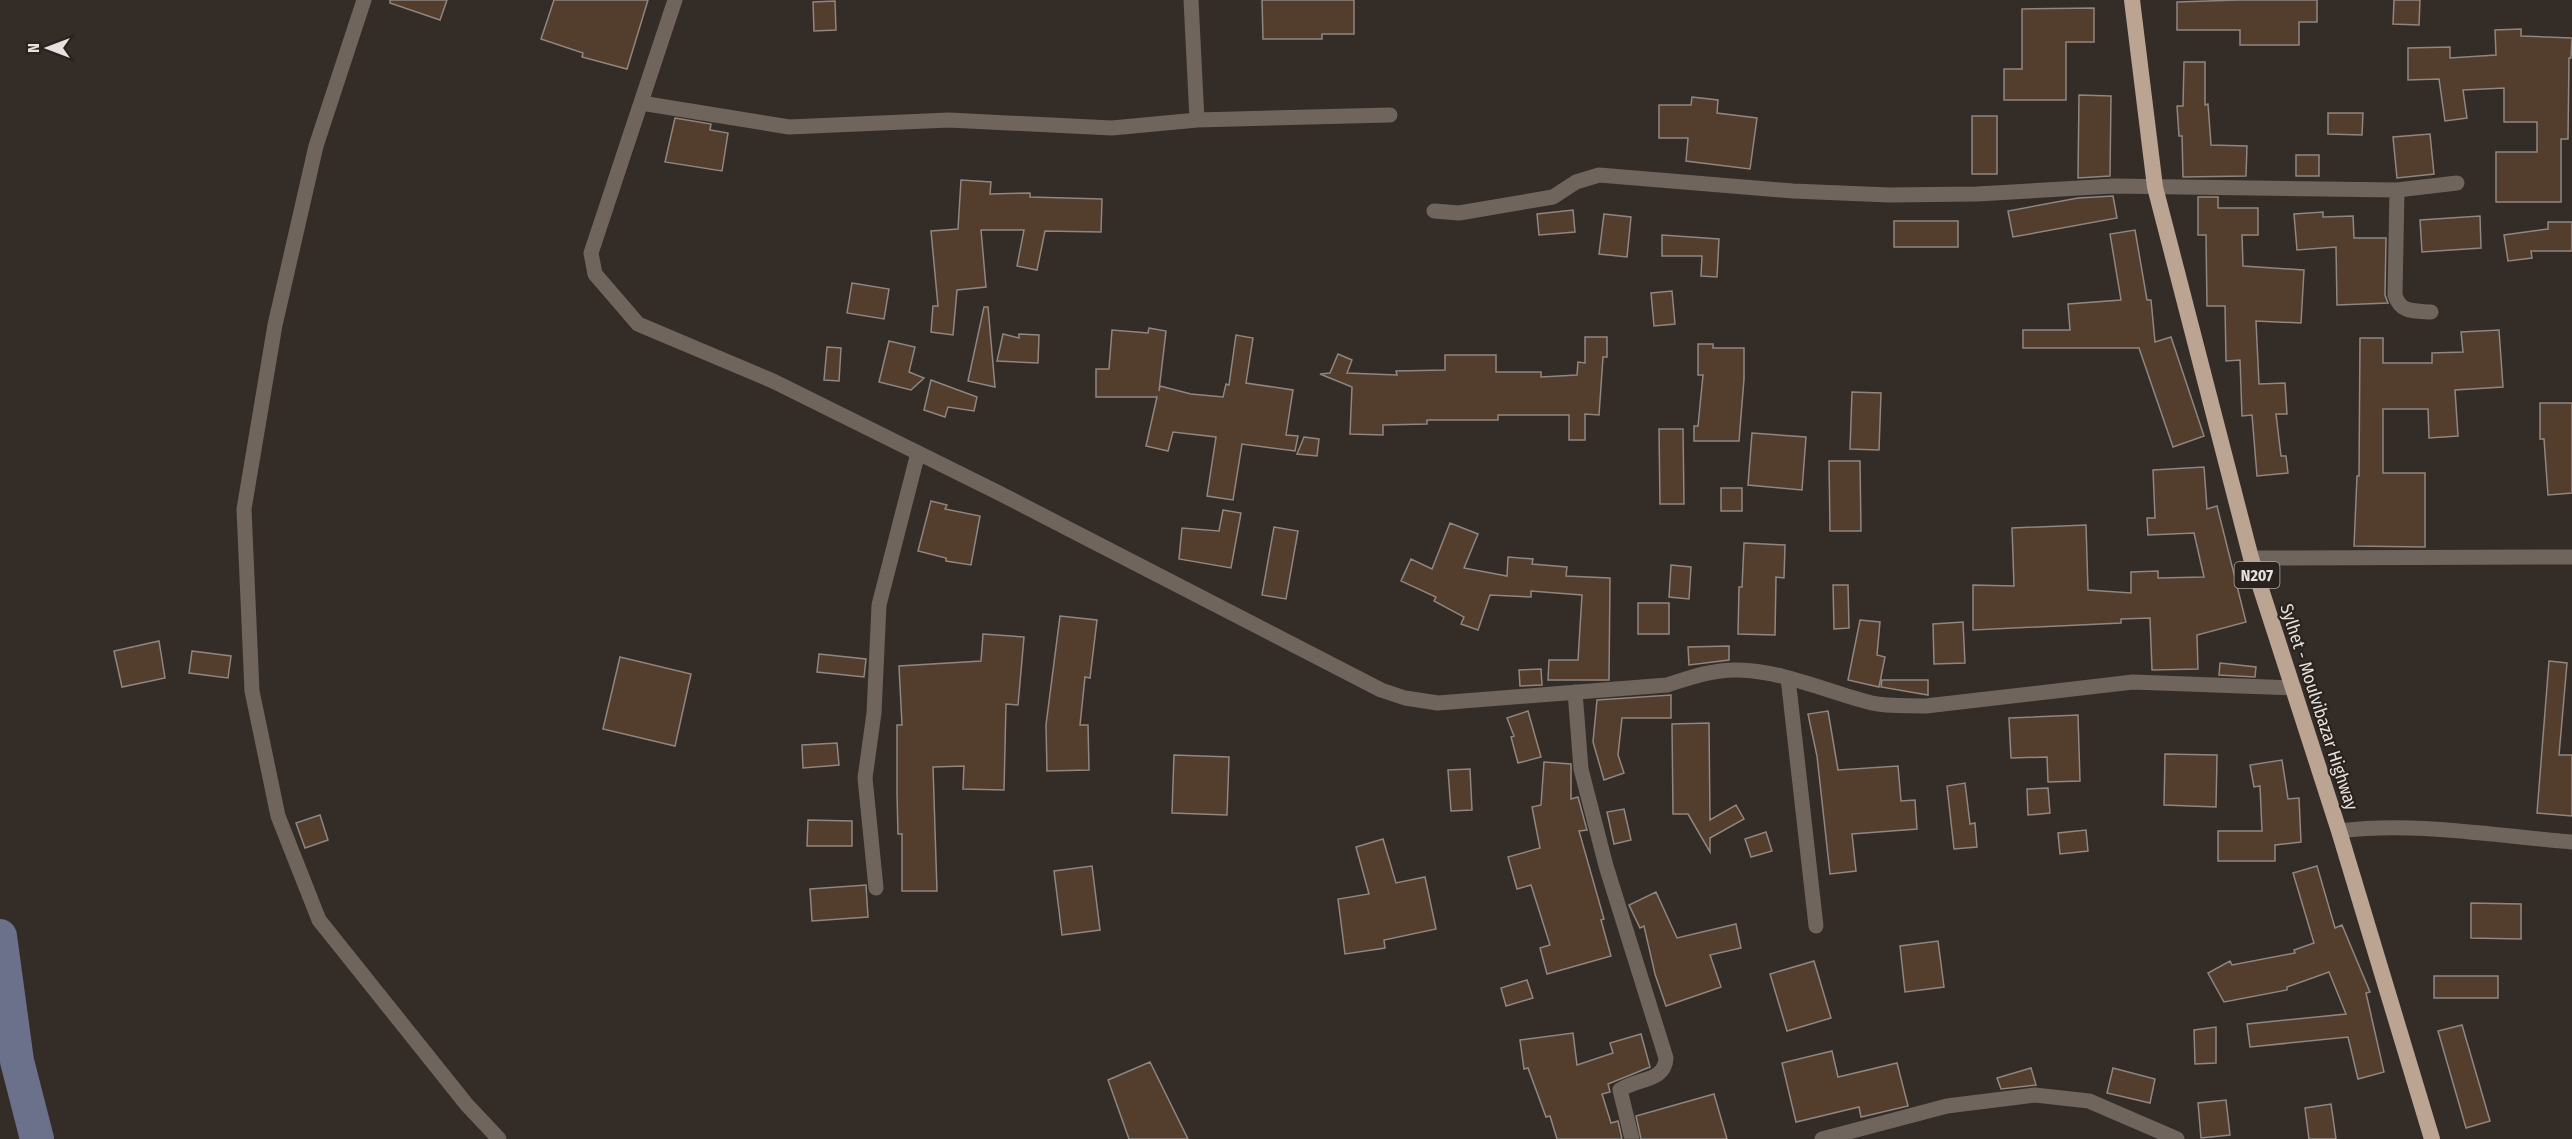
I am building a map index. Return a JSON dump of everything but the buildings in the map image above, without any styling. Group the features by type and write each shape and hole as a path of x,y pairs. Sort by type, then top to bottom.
{"highway":[{"name":"Sylhet - Moulvibazar Highway","path":"2132,0 2155,187 2251,558 2294,688 2432,1139"}],"street":[{"path":"364,0 316,146 274,325 244,508 252,691 278,816 319,920 467,1105 499,1139"},
{"path":"675,0 591,253 595,274 638,324 773,381 1381,690 1406,698 1438,703 1667,685 1696,675 1738,670 1788,678 1874,704 1926,706 2133,682 2294,688"},
{"path":"1191,0 1197,120"},
{"path":"641,102 789,127 949,120 1112,128 1197,120 1390,115"},
{"path":"1434,211 1459,213 1553,197 1576,182 1599,175 1793,191 1889,195 1977,194 2113,186 2397,190 2457,183"},
{"path":"2397,190 2395,296 2398,305 2405,310 2431,312"},
{"path":"876,888 865,778 874,713 879,605 918,453"},
{"path":"2251,558 2572,557"},
{"path":"1788,678 1816,926"},
{"path":"1575,692 1581,769 1606,866 1665,1058 1665,1067 1659,1074 1620,1090 1632,1139"},
{"path":"2338,831 2359,828 2417,828 2572,842"},
{"path":"1822,1139 1947,1106 2035,1095 2088,1101 2177,1139"}],"waterway":[{"path":"0,936 17,1061 37,1139"}]}
